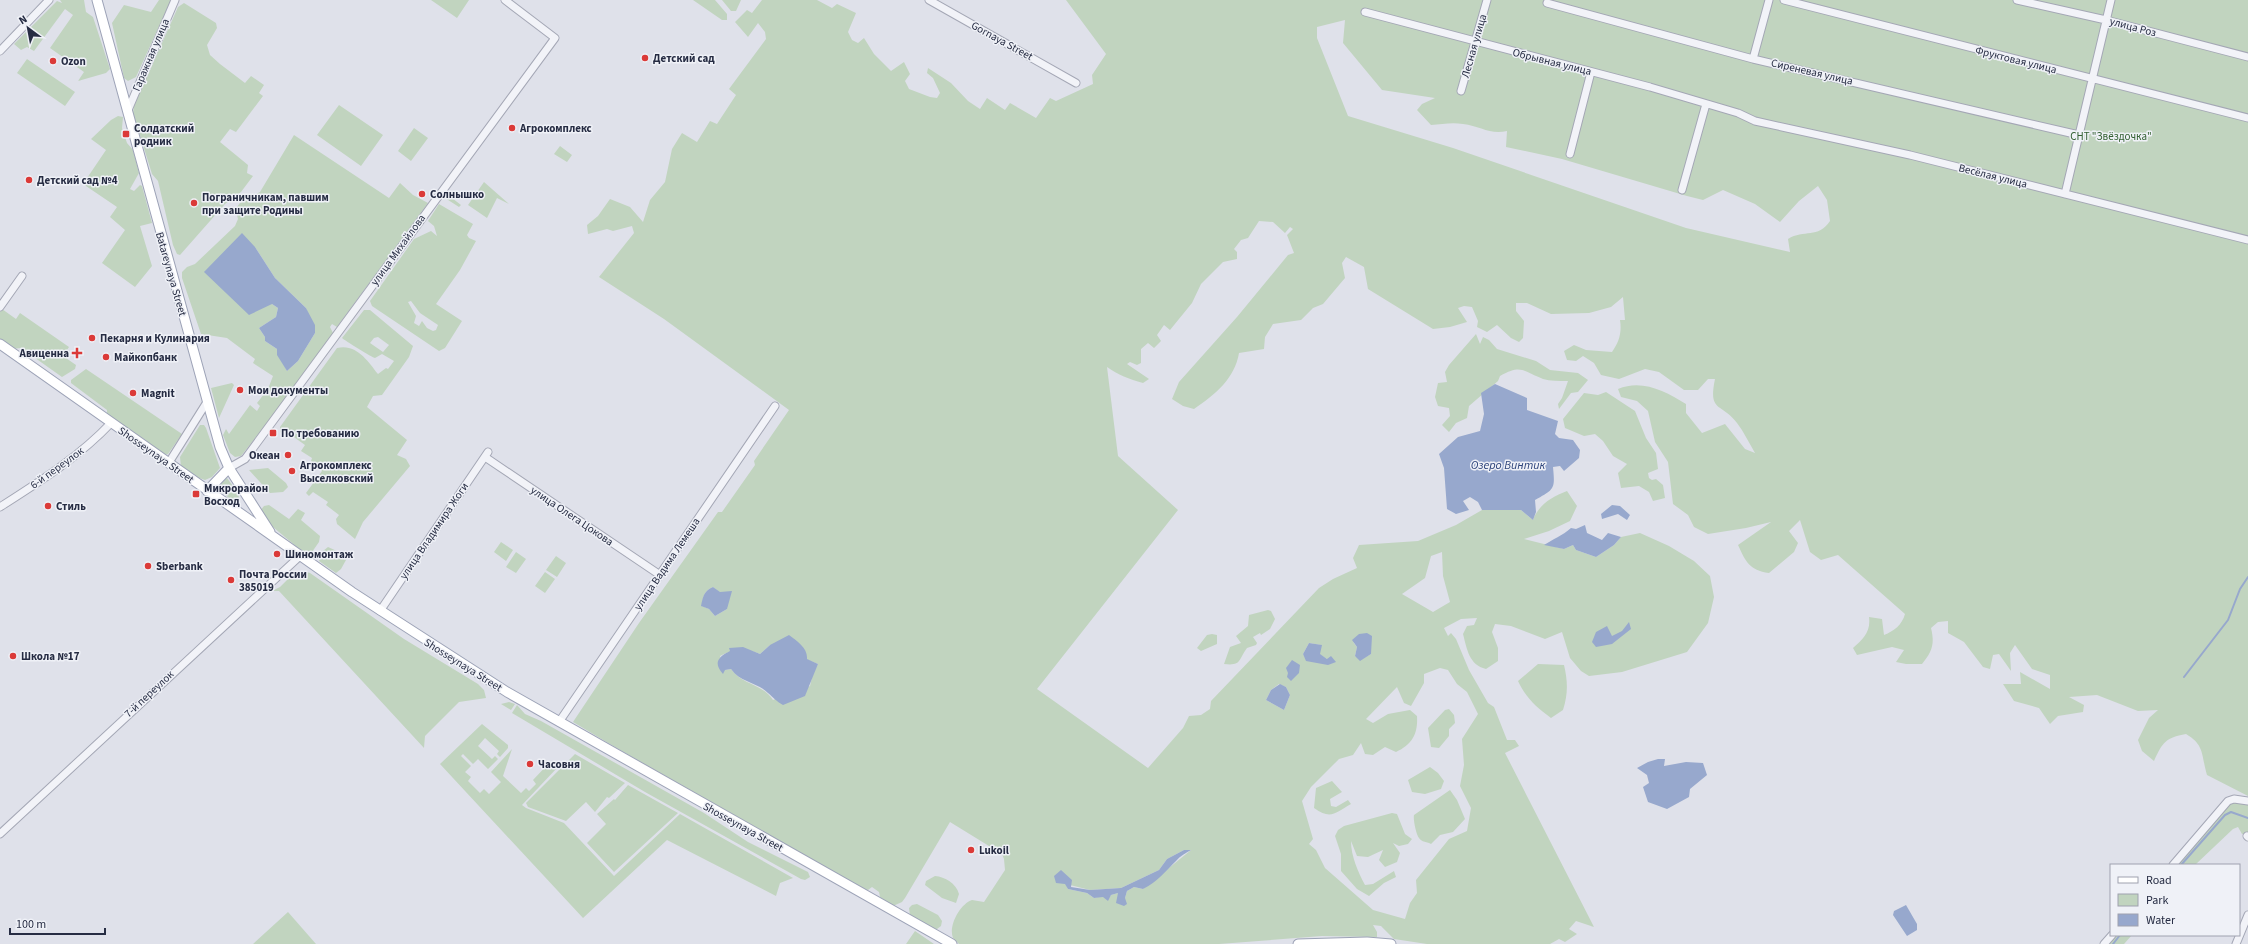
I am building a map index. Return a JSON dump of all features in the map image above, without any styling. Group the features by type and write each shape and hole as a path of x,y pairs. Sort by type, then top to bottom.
{"main road":[{"name":"Batareynaya Street","path":"97,0 220,447 229,468 273,536"},
{"name":"Shosseynaya Street","path":"0,346 207,492 380,611 507,692 952,944"},
{"path":"207,492 229,468"},
{"path":"1298,944 1367,942 1391,944"}],"street":[{"path":"0,51 49,0"},
{"name":"Гаражная улица","path":"128,110 175,0"},
{"name":"улица Михайлова","path":"229,468 245,459 554,38 505,0"},
{"name":"Gornaya Street","path":"929,0 1076,83"},
{"name":"Лесная улица","path":"1461,91 1487,0"},
{"path":"1753,59 1769,0"},
{"name":"Фруктовая улица","path":"1784,0 2248,118"},
{"name":"улица Роз","path":"2017,0 2106,20 2248,58"},
{"path":"2065,194 2094,79 2111,0"},
{"name":"Сиреневая улица","path":"1546,3 1753,59 2079,135"},
{"name":"Обрывная улица","path":"1365,12 1738,113"},
{"path":"1570,154 1591,72"},
{"path":"1682,190 1706,104"},
{"name":"Весёлая улица","path":"1738,113 1755,120 1910,155 2248,240"},
{"path":"0,306 22,276"},
{"path":"168,464 207,402"},
{"name":"улица Вадима Лемеша","path":"559,722 775,406"},
{"name":"6-й переулок","path":"0,508 46,477 95,440 111,423"},
{"name":"улица Олега Цокова","path":"486,454 660,575"},
{"name":"улица Владимира Жоги","path":"380,611 486,454"},
{"name":"7-й переулок","path":"0,834 300,556"},
{"path":"2174,864 2228,801 2234,798 2248,801"},
{"path":"2240,934 2248,915"},
{"path":"2104,944 2111,936"}],"green space":[{"path":"60,0 84,0 86,12 93,17 110,69 106,73 78,81 84,72 50,48 73,15 65,9 34,51 27,47 21,50 14,44 57,1 62,3"},
{"path":"159,0 171,0 136,77 128,81 124,78 112,23 124,5 151,12"},
{"path":"431,0 469,0 457,18"},
{"path":"693,0 715,0 727,14 727,20 722,20"},
{"path":"722,0 741,0 736,11 731,11"},
{"name":"СНТ \"Звёздочка\"","path":"762,0 817,0 832,8 837,4 856,13 848,32 852,40 858,43 864,38 874,54 891,71 904,62 910,74 905,81 909,89 937,98 940,93 933,78 927,73 928,68 951,83 968,101 980,109 987,98 1005,110 1010,103 1036,118 1050,98 1056,101 1093,84 1092,75 1106,54 1066,0 2248,0 2248,796 2207,775 2203,756 2199,747 2192,738 2186,734 2169,739 2160,749 2154,761 2142,751 2138,740 2149,718 2158,710 2138,711 2097,695 2069,697 2084,705 2083,712 2058,716 2050,724 2039,708 2014,701 2003,684 2021,684 2020,672 2050,689 2050,675 2032,669 2015,645 2010,653 2011,671 1999,654 1993,655 1990,669 1983,667 1964,642 1948,633 1948,621 1938,622 1931,628 1933,639 1932,648 1922,664 1906,664 1896,662 1904,650 1892,647 1857,655 1853,648 1866,635 1869,627 1869,617 1882,619 1884,635 1897,627 1905,614 1838,555 1821,560 1810,552 1800,520 1789,531 1798,543 1794,552 1769,573 1757,570 1749,564 1738,545 1771,522 1746,528 1708,534 1694,527 1688,515 1673,504 1668,462 1655,442 1648,411 1637,401 1621,397 1618,389 1636,385 1662,391 1686,404 1686,413 1702,433 1725,424 1745,449 1755,453 1737,423 1731,416 1717,406 1713,397 1715,379 1708,379 1698,390 1684,390 1659,372 1645,369 1619,379 1601,375 1594,363 1583,356 1576,361 1567,360 1564,351 1574,345 1586,350 1612,352 1621,329 1620,320 1625,320 1623,297 1611,307 1589,313 1551,314 1527,303 1516,303 1516,311 1524,321 1523,338 1519,342 1511,338 1497,325 1487,332 1477,327 1478,321 1472,307 1464,306 1458,308 1467,322 1450,327 1433,329 1368,289 1364,267 1346,257 1342,263 1345,278 1323,304 1313,308 1301,320 1273,324 1265,337 1264,349 1239,353 1237,362 1229,378 1216,392 1194,409 1183,406 1172,399 1179,382 1237,317 1288,255 1294,253 1287,235 1293,229 1290,227 1285,233 1273,222 1259,221 1248,238 1241,240 1234,249 1237,252 1237,259 1223,262 1201,284 1192,303 1170,330 1164,325 1157,335 1161,341 1154,348 1148,343 1141,349 1141,363 1137,365 1130,362 1127,364 1149,379 1143,383 1115,372 1107,367 1118,456 1178,510 1037,689 1148,768 1183,728 1189,716 1201,715 1210,709 1211,701 1319,588 1333,579 1357,568 1353,558 1359,545 1418,541 1456,525 1482,510 1521,510 1533,520 1542,505 1567,491 1577,506 1570,521 1549,531 1524,539 1564,549 1573,545 1576,550 1596,557 1614,545 1621,537 1640,533 1669,546 1694,561 1710,576 1714,597 1708,623 1687,652 1622,672 1589,676 1581,671 1570,658 1562,632 1545,639 1511,626 1495,624 1492,632 1498,648 1498,661 1486,669 1480,667 1472,660 1463,634 1467,626 1474,625 1477,618 1461,619 1444,628 1448,636 1451,633 1456,639 1469,670 1488,703 1494,707 1507,740 1515,740 1519,746 1505,753 1594,927 1576,921 1569,929 1577,934 1565,942 1559,939 1550,944 1427,944 1394,939 1381,926 1373,925 1377,932 1377,937 1322,936 1219,944 959,944 953,938 952,928 959,911 963,906 972,900 984,902 1005,870 1002,854 950,822 905,898 902,902 893,906 880,897 879,892 872,887 868,890 863,889 645,765 573,722 639,623 718,512 722,512 755,465 754,461 789,410 664,319 599,277 634,233 632,226 613,231 607,229 588,234 587,225 598,216 610,199 630,207 643,222 650,200 665,182 672,149 682,133 697,142 710,121 717,124 736,95 729,89 766,39 765,32 758,23 748,37 735,22 747,10 752,13","holes":["1345,20 1343,43 1382,90 1435,98 1422,104 1417,110 1431,125 1459,123 1495,132 1507,131 1506,147 1562,159 1703,200 1723,190 1755,204 1780,222 1799,201 1818,186 1827,200 1830,221 1821,230 1800,234 1788,239 1790,252 1686,228 1453,148 1348,116 1317,38 1317,27","1442,552 1443,576 1450,602 1433,612 1402,594 1425,578 1431,556","713,587 725,599 727,605 727,609 715,616 709,609 702,606 704,597 708,590","1353,642 1371,654 1362,659 1355,656 1357,647","1309,643 1321,645 1319,654 1327,659 1307,661 1303,654","770,645 818,664 813,673 810,686 773,700 764,691 741,678 731,669 725,670 720,656 740,650 760,654","1440,668 1448,670 1457,684 1467,692 1478,714 1462,739 1464,765 1460,786 1471,808 1467,831 1449,839 1416,880 1417,893 1410,903 1405,919 1373,910 1325,868 1316,850 1309,844 1313,839 1302,801 1311,787 1339,759 1353,755 1361,743 1365,754 1373,755 1385,747 1396,752 1407,745 1417,728 1417,716 1410,710 1388,714 1373,723 1366,719 1397,687 1404,703 1411,706 1424,683 1424,674","1279,684 1286,687 1290,695 1284,710 1266,700 1271,690","1184,850 1191,850 1143,889 1134,887 1127,891 1125,898 1118,899 1118,893 1111,895 1108,900 1103,896 1094,898 1087,893 1068,889 1066,884 1090,890 1121,888 1159,870 1167,859"]},
{"path":"184,3 216,23 217,28 207,45 210,55 245,83 251,76 264,85 259,93 263,96 236,132 230,129 220,142 248,165 247,173 253,176 241,192 225,204 180,255 177,254 173,245 158,181 152,174 133,113 134,106 178,7"},
{"path":"27,59 75,92 65,106 17,73"},
{"path":"339,105 383,135 361,166 317,135"},
{"path":"118,116 123,117 122,128 127,143 133,150 139,173 130,189 134,191 140,185 142,186 152,223 140,226 152,266 135,287 102,263 125,230 110,217 117,207 83,184 106,150 91,139 111,120"},
{"path":"414,128 428,138 411,161 398,151"},
{"path":"294,135 389,198 400,183 413,195 428,203 337,327 332,324 330,327 333,333 282,404 241,456 235,457 230,453 223,435 226,429 229,434 250,405 257,411 260,406 257,403 268,389 273,376 253,363 255,359 227,338 201,334 182,278 182,272 187,267 195,264 235,226 238,219 237,215 232,213 240,203 260,192","holes":["255,247 275,278 306,308 315,333 298,361 287,371 277,349 265,341 265,337 259,328 276,317 278,308 272,304"]},
{"path":"560,146 572,155 567,162 554,154"},
{"path":"484,182 509,204 497,198 487,218 468,205"},
{"path":"448,195 461,205 459,207 445,198"},
{"path":"439,204 473,224 467,235 469,238 476,241 460,270 436,304 462,321 445,348 439,351 372,306 370,301 414,239 431,231 437,236 434,226 428,221","holes":["411,301 420,313 438,325 436,330 433,331 427,328 422,321 419,326 414,323 416,316 408,302"]},
{"path":"2,309 16,319 20,313 69,347 63,356 76,365 75,369 62,377 21,348 11,349 0,341 0,312"},
{"path":"364,310 370,310 413,346 409,357 382,395 373,396 367,407 407,440 397,455 406,459 410,466 363,522 355,539 337,524 336,519 339,515 326,505 328,502 313,492 309,496 306,493 322,471 311,461 312,458 301,451 305,445 291,435 289,438 280,432 280,427 337,348 350,348 361,354 378,374 386,368 388,369 394,361 382,354 375,358 342,338","holes":["378,337 389,345 383,352 370,343 374,338"]},
{"path":"1476,334 1480,344 1483,337 1489,340 1497,349 1536,361 1550,370 1578,373 1588,380 1578,392 1571,393 1559,409 1558,404 1562,398 1568,381 1546,380 1522,370 1507,372 1500,376 1498,381 1469,406 1467,418 1456,423 1449,432 1442,425 1450,416 1449,408 1438,406 1435,397 1438,383 1447,382 1445,372 1449,365"},
{"path":"86,369 182,434 168,454 165,455 148,447 147,441 132,431 127,431 107,417 107,410 71,383 71,380"},
{"path":"232,383 234,385 219,418 211,388"},
{"path":"1606,392 1635,411 1646,438 1656,453 1658,469 1648,473 1649,478 1652,480 1656,479 1663,485 1665,498 1653,501 1649,492 1639,486 1621,488 1618,473 1627,464 1613,456 1603,441 1595,434 1584,436 1565,428 1563,419 1584,393 1598,395"},
{"path":"200,425 204,425 206,428 220,468 212,477 205,480 191,475 181,467 180,457"},
{"path":"268,468 286,483 288,487 283,492 270,493 249,470"},
{"path":"227,478 238,493 240,503 233,501 219,490 219,483"},
{"path":"269,505 289,519 298,509 305,513 301,520 320,536 319,542 312,552 304,553 273,527 260,511 264,506"},
{"path":"501,542 513,550 506,561 494,552"},
{"path":"328,547 339,552 346,560 341,569 336,573 319,561 323,551"},
{"path":"516,552 526,559 516,573 506,567"},
{"path":"556,556 566,563 557,577 546,570"},
{"path":"303,571 310,573 404,639 478,684 484,690 486,698 459,702 425,736 424,748 279,591 272,591 280,587 295,572"},
{"path":"545,572 555,579 545,593 535,586"},
{"path":"1268,610 1271,611 1275,619 1270,629 1261,635 1260,633 1253,637 1257,643 1256,645 1247,648 1237,663 1224,664 1230,647 1241,643 1236,636 1248,626 1249,615"},
{"path":"1207,635 1217,635 1217,644 1201,651 1197,648"},
{"path":"1538,664 1564,665 1567,688 1565,704 1563,710 1551,718 1532,702 1518,681"},
{"path":"509,702 515,704 511,710 501,704"},
{"path":"517,705 525,714 541,721 704,813 748,842 808,872 810,877 805,880 801,879 645,792 512,713"},
{"path":"1449,709 1454,715 1455,723 1449,729 1449,736 1439,748 1431,747 1428,728 1445,710"},
{"path":"482,724 508,745 508,748 500,757 497,754 499,751 485,738 478,746 492,759 495,756 498,759 488,769 478,759 473,764 463,754 461,756 471,766 465,772 471,777 468,781 480,793 484,789 489,794 501,782 491,772 512,749 503,776 521,793 526,788 529,791 536,784 533,780 550,762 557,768 522,805 564,823 614,876 680,814 793,878 780,883 776,896 667,840 583,918 440,764"},
{"path":"575,754 625,783 609,798 607,797 595,812 586,802 566,821 528,807 526,803"},
{"path":"1430,767 1438,773 1444,781 1441,789 1425,794 1412,792 1408,780"},
{"path":"1332,781 1342,792 1330,799 1331,806 1336,807 1348,800 1351,804 1333,814 1325,814 1314,808 1316,788"},
{"path":"628,785 678,813 614,872 587,843 606,824 597,814 614,799 615,800"},
{"path":"1450,790 1457,800 1465,819 1453,832 1440,835 1431,844 1421,840 1416,830 1414,815"},
{"path":"2233,802 2248,804 2248,835 2242,834 2238,827 2233,829 2196,864 2177,864 2225,808"},
{"path":"1392,813 1397,814 1405,834 1412,839 1408,844 1399,846 1393,843 1400,853 1397,862 1385,867 1379,860 1383,850 1368,857 1357,856 1351,841 1355,864 1365,885 1373,884 1394,871 1396,877 1384,883 1369,896 1357,889 1341,871 1341,854 1335,836 1338,830 1344,826"},
{"path":"935,876 946,879 958,890 959,894 956,903 942,898 925,885 926,881"},
{"path":"917,904 938,915 942,921 941,926 937,929 932,929 910,916 909,908 912,905"},
{"path":"288,912 316,944 253,944"},
{"path":"915,931 934,944 906,944"},
{"path":"2114,936 2131,936 2124,944 2107,944"}],"water":[{"path":"242,233 255,247 275,278 306,308 315,325 315,333 298,361 287,371 277,355 277,349 265,341 265,337 259,328 276,317 278,308 272,304 249,315 204,272"},
{"name":"Озеро Винтик","path":"1495,384 1527,398 1527,410 1558,421 1555,434 1559,438 1573,440 1580,450 1579,458 1564,471 1560,466 1553,467 1554,480 1552,488 1550,491 1535,500 1536,512 1533,520 1521,510 1482,510 1478,502 1470,497 1463,501 1469,510 1456,514 1447,509 1444,468 1439,454 1458,437 1480,431 1484,414 1481,393"},
{"path":"1612,505 1620,506 1630,515 1627,520 1618,514 1602,519 1601,514"},
{"path":"1585,525 1587,533 1602,540 1608,533 1621,537 1614,545 1596,557 1576,550 1573,545 1564,549 1544,545 1571,528 1576,529"},
{"path":"713,587 720,592 732,591 727,609 715,616 709,609 701,606 704,594"},
{"path":"1629,622 1631,629 1612,644 1596,647 1592,642 1596,632 1607,626 1612,636 1622,631"},
{"path":"1367,633 1372,636 1371,654 1360,661 1355,656 1357,647 1352,640 1359,634"},
{"path":"789,635 804,648 807,659 818,664 805,696 783,705 764,689 739,677 731,669 725,670 723,674 718,667 718,661 722,656 730,651 729,648 743,647 760,654 770,645"},
{"path":"1309,643 1322,645 1320,654 1327,659 1331,656 1336,662 1328,665 1306,661 1303,654"},
{"path":"1292,660 1300,665 1299,673 1291,681 1287,677 1288,673 1286,668"},
{"path":"1280,684 1286,687 1290,695 1284,710 1266,700 1271,690"},
{"path":"1658,759 1665,759 1664,766 1686,762 1703,763 1707,775 1690,789 1689,797 1667,809 1648,802 1643,787 1649,783 1647,775 1637,768"},
{"path":"1184,850 1191,850 1179,858 1153,883 1143,889 1134,887 1127,891 1125,898 1127,904 1124,906 1116,903 1118,893 1111,895 1108,901 1103,897 1094,898 1087,893 1068,889 1065,884 1056,883 1054,876 1061,870 1072,880 1071,887 1090,890 1121,888 1159,870 1167,859"},
{"path":"1906,905 1917,924 1917,930 1907,936 1893,915 1894,911"}],"waterway":[{"path":"2184,677 2228,620 2240,589 2248,577"},
{"path":"2182,864 2225,815 2231,812 2248,818"},
{"path":"2113,944 2119,936"}],"place":[{"name":"Детский сад","path":"645,58"},
{"name":"Ozon","path":"53,61"},
{"name":"Агрокомплекс","path":"512,128"},
{"name":"Солдатский родник","path":"126,134"},
{"name":"Детский сад №4","path":"29,180"},
{"name":"Солнышко","path":"422,194"},
{"name":"Пограничникам, павшим при защите Родины","path":"194,203"},
{"name":"Пекарня и Кулинария","path":"92,338"},
{"name":"Авиценна","path":"77,353"},
{"name":"Майкопбанк","path":"106,357"},
{"name":"Мои документы","path":"240,390"},
{"name":"Magnit","path":"133,393"},
{"name":"По требованию","path":"273,433"},
{"name":"Океан","path":"288,455"},
{"name":"Агрокомплекс Выселковский","path":"292,471"},
{"name":"Микрорайон Восход","path":"196,494"},
{"name":"Стиль","path":"48,506"},
{"name":"Шиномонтаж","path":"277,554"},
{"name":"Sberbank","path":"148,566"},
{"name":"Почта России 385019","path":"231,580"},
{"name":"Школа №17","path":"13,656"},
{"name":"Часовня","path":"530,764"},
{"name":"Lukoil","path":"971,850"}]}
